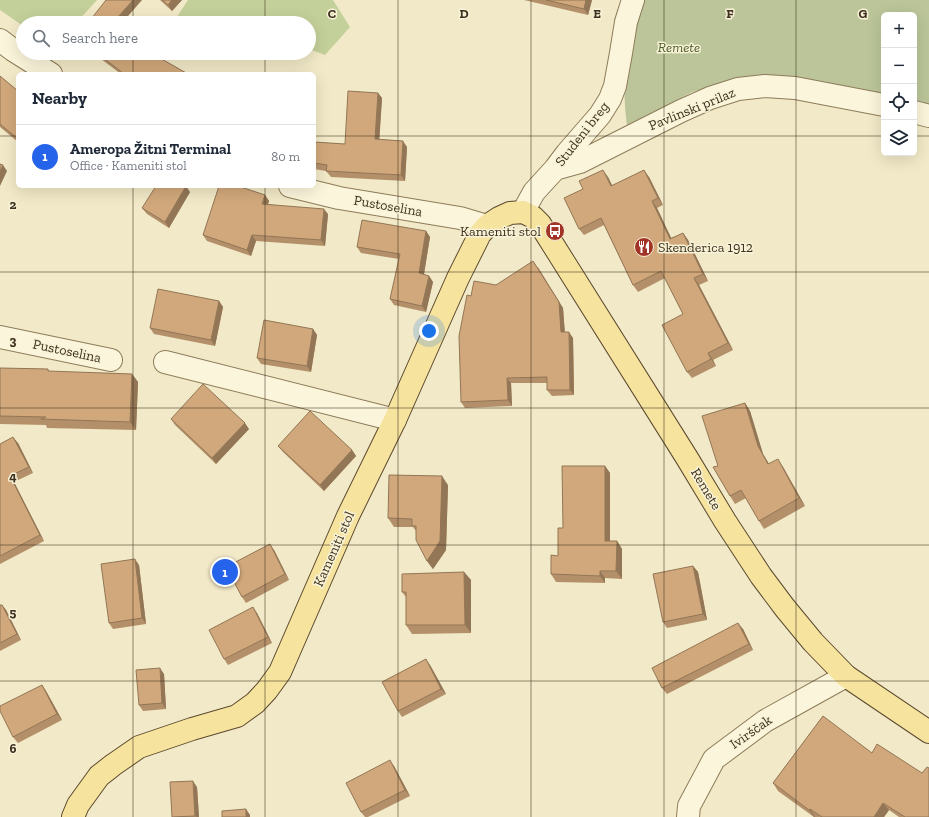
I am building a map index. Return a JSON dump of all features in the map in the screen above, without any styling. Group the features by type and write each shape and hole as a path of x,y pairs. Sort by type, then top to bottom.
{"main road":[{"name":"Kameniti stol","path":"73,817 78,805 99,776 112,765 139,747 192,728 237,716 254,703 267,690 280,672 348,516 395,420 458,278 480,234 487,226 499,218 510,213 523,212"},
{"name":"Remete","path":"523,212 533,217 540,224 725,521 761,576 785,608 813,642 846,676 929,732"}],"street":[{"name":"Studeni breg","path":"523,212 534,192 600,115 610,99 622,53 626,22 633,0"},
{"path":"0,40 16,51"},
{"path":"29,60 47,72"},
{"name":"Pavlinski prilaz","path":"555,169 580,162 681,111 710,98 738,89 765,86 795,88 881,104"},
{"path":"917,113 929,116"},
{"name":"Pustoselina","path":"298,188 339,198 460,218 487,226"},
{"name":"Pustoselina","path":"0,338 110,360"},
{"path":"165,362 395,420"},
{"name":"Ivirščak","path":"688,817 689,806 714,759 765,721 846,676"}],"green space":[{"path":"0,0 97,0 82,16 16,16 16,21 0,10"},
{"path":"188,0 333,0 350,27 325,55 316,52 316,16 178,16"},
{"name":"Remete","path":"643,0 929,0 929,108 917,104 917,12 881,12 881,94 801,79 757,75 729,81 692,92 627,126 624,91 627,61"}],"building":[{"path":"106,0 133,0 119,16 93,16"},
{"path":"162,0 172,0 168,5"},
{"path":"546,0 586,0 584,9"},
{"path":"106,60 163,60 184,72 121,72"},
{"path":"0,76 16,89 16,137 0,124"},
{"path":"348,91 378,93 375,139 403,141 401,175 326,171 327,165 316,163 316,142 345,144"},
{"path":"0,164 3,165 0,171"},
{"path":"603,170 611,186 644,170 658,198 652,201 670,239 683,233 703,274 694,278 728,343 708,353 711,359 687,372 662,325 683,314 661,271 633,285 601,218 579,229 564,198 583,189 579,181"},
{"path":"155,188 185,188 165,222 142,208"},
{"path":"218,188 244,188 265,195 262,204 324,209 321,240 252,235 247,250 203,235"},
{"path":"362,220 426,231 419,273 429,276 422,306 390,299 400,254 357,247"},
{"path":"533,261 559,302 561,332 569,332 570,390 547,390 547,377 507,378 508,400 461,402 459,336 467,295 471,296 474,281 496,285"},
{"path":"158,289 219,301 211,340 150,328"},
{"path":"264,320 313,329 307,366 257,358"},
{"path":"0,368 132,374 130,422 0,416"},
{"path":"203,384 245,423 212,458 171,419"},
{"path":"745,403 758,446 768,464 778,459 799,498 759,521 741,490 730,496 713,467 718,466 702,416"},
{"path":"310,411 352,450 320,485 278,446"},
{"path":"13,437 29,467 10,476 40,535 0,556 0,444"},
{"path":"562,466 605,466 605,541 617,541 616,571 600,571 600,576 551,574 551,555 558,556 558,528 563,528"},
{"path":"389,475 442,476 440,541 427,561 416,540 416,526 412,526 412,519 388,518"},
{"path":"270,544 285,574 242,597 226,567"},
{"path":"135,559 142,618 109,623 101,564"},
{"path":"693,566 703,614 663,622 653,574"},
{"path":"464,572 465,625 406,625 406,592 402,592 402,574"},
{"path":"0,605 2,605 17,634 0,643"},
{"path":"253,607 268,637 224,659 209,630"},
{"path":"738,623 749,644 662,688 652,668"},
{"path":"426,659 441,689 398,711 382,682"},
{"path":"160,668 162,703 139,705 136,670"},
{"path":"42,685 57,714 13,737 0,711 0,706"},
{"path":"823,716 872,753 877,744 922,773 927,767 929,768 929,817 905,817 883,803 874,817 822,817 810,809 809,810 773,783"},
{"path":"390,760 405,790 361,812 346,783"},
{"path":"193,781 195,816 172,817 170,782"},
{"path":"246,809 246,817 222,817 222,811"}],"place":[{"name":"Kameniti stol","path":"555,231"},
{"name":"Skenderica 1912","path":"644,247"},
{"name":"Ameropa Žitni Terminal","path":"225,572"}]}
